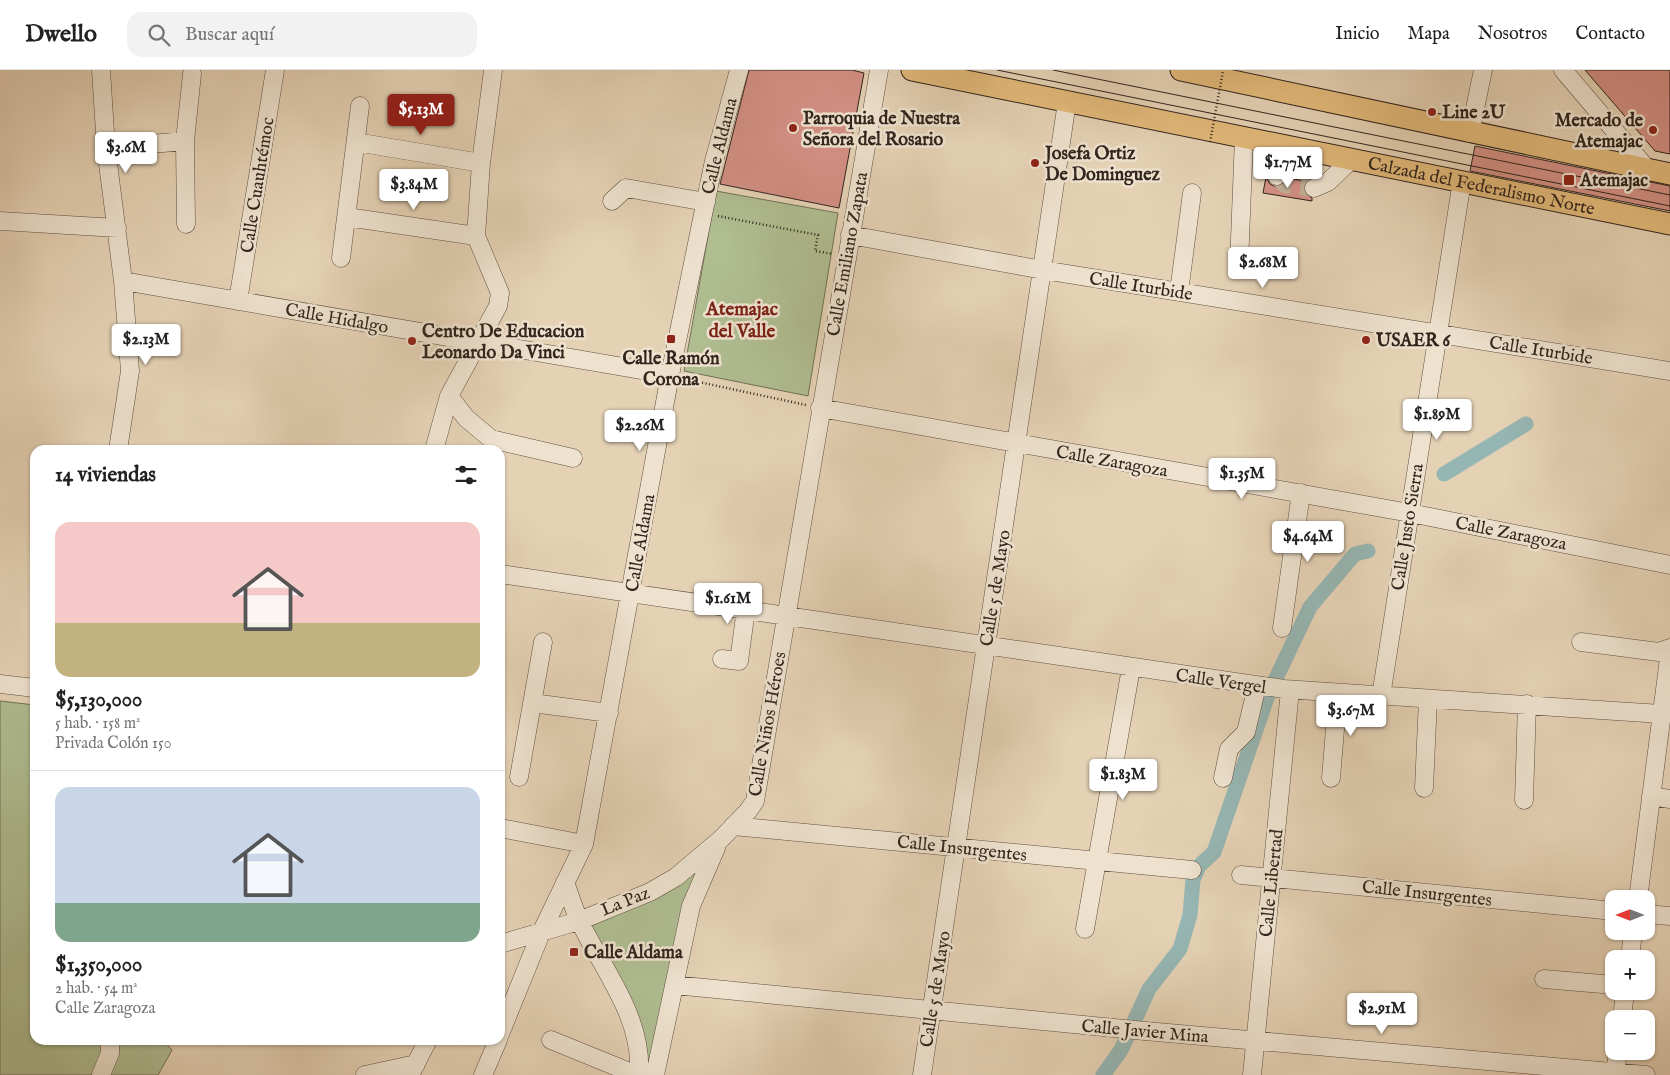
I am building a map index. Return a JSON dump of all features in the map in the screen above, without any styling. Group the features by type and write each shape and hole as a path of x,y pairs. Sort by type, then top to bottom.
{"main road":[{"name":"Calzada del Federalismo Norte","path":"912,70 1462,180 1670,224"},
{"path":"1181,70 1470,133 1670,174"}],"street":[{"path":"102,70 106,148 123,281 130,371 119,445"},
{"name":"Calle Cuauhtémoc","path":"238,300 275,70"},
{"path":"435,445 449,396 498,306 500,293 476,236 481,162 493,70"},
{"name":"Calle Aldama","path":"505,1022 541,934 584,844 670,375 706,202 738,70"},
{"name":"Calle Emiliano Zapata","path":"820,408 879,70"},
{"path":"1470,133 1483,70"},
{"path":"1563,70 1648,170"},
{"path":"186,224 186,141 192,74"},
{"name":"Calle 5 de Mayo","path":"922,1075 1043,270 1066,102"},
{"path":"341,258 360,106"},
{"path":"1253,139 1278,176"},
{"path":"1239,265 1253,139"},
{"path":"106,148 186,141"},
{"path":"356,142 481,162"},
{"path":"1314,188 1328,182 1352,159"},
{"name":"Calle Justo Sierra","path":"1381,696 1462,180"},
{"path":"612,201 626,188 706,202"},
{"path":"1180,292 1192,193"},
{"path":"347,217 476,236"},
{"path":"0,221 117,228"},
{"name":"Calle Iturbide","path":"850,235 1043,270 1670,371"},
{"name":"Calle Hidalgo","path":"123,281 670,375"},
{"path":"449,396 466,418 491,439 573,458"},
{"name":"Calle Zaragoza","path":"820,408 1410,512 1670,565"},
{"name":"Calle Niños Héroes","path":"733,826 755,801 820,408"},
{"path":"1282,628 1301,493"},
{"name":"Calle Vergel","path":"505,575 1287,690 1661,714"},
{"path":"722,660 739,662 746,609"},
{"path":"519,777 543,642"},
{"path":"1581,642 1659,652 1670,650 1639,890"},
{"path":"1085,929 1131,668"},
{"path":"0,684 30,687"},
{"path":"1223,778 1229,749 1246,732 1259,686"},
{"name":"Calle Libertad","path":"1252,1075 1287,690"},
{"path":"1331,778 1338,693"},
{"path":"1424,788 1428,699"},
{"path":"532,703 609,713"},
{"path":"1524,800 1526,704"},
{"path":"1651,796 1670,799"},
{"name":"La Paz","path":"505,943 541,934 579,921 650,892 676,877 721,839 733,826"},
{"name":"Calle Insurgentes","path":"733,826 1192,870"},
{"path":"505,829 584,844"},
{"path":"655,1075 691,906 721,839"},
{"name":"Calle Insurgentes","path":"1241,875 1605,910"},
{"path":"551,1040 638,1075 639,1048 633,1023 579,921 565,882"},
{"path":"1655,915 1670,916"},
{"path":"1544,980 1605,984"},
{"name":"Calle Javier Mina","path":"674,985 1123,1029 1646,1075"},
{"path":"101,1075 110,1053 110,1045"},
{"path":"365,1075 413,1069 425,1045"},
{"path":"483,1075 496,1045"},
{"path":"1615,1073 1617,1060"}],"path":[{"path":"1210,142 1223,71"},
{"path":"706,202 718,204 716,216 818,235 815,251 834,254"},
{"path":"670,375 820,408"}],"green space":[{"path":"716,191 838,213 808,396 684,371"},
{"path":"0,701 30,704 30,1045 168,1045 172,1050 158,1075 0,1075"},
{"path":"706,863 653,1075 640,1075 590,927"}],"building":[{"name":"Parroquia de Nuestra Señora del Rosario","path":"749,70 852,70 864,73 839,208 720,184"},
{"name":"Mercado de Atemajac","path":"1585,70 1670,70 1670,154 1655,151"},
{"name":"Atemajac","path":"1475,146 1670,186 1670,211 1470,171"},
{"path":"1266,177 1270,184 1276,187 1281,186 1287,178 1306,181 1304,192 1312,198 1312,201 1263,193"}],"waterway":[{"path":"1444,474 1526,424"},
{"path":"1103,1075 1121,1050 1149,989 1180,949 1190,915 1193,880 1199,866 1214,852 1268,695 1310,607 1355,554 1368,551"}],"tunnel":[{"path":"1277,176 1285,184 1314,188"}],"tram line":[{"path":"997,70 1670,206"},
{"path":"1053,70 1670,195"}],"place":[{"name":"Line 2U","path":"1432,112"},
{"name":"Parroquia de Nuestra Señora del Rosario","path":"793,128"},
{"name":"Mercado de Atemajac","path":"1653,130"},
{"name":"Josefa Ortiz De Dominguez","path":"1035,163"},
{"name":"Atemajac","path":"1569,180"},
{"name":"Calle Ramón Corona","path":"671,339"},
{"name":"USAER 6","path":"1366,340"},
{"name":"Centro De Educacion Leonardo Da Vinci","path":"412,341"},
{"name":"Calle Aldama","path":"574,952"}],"district":[{"name":"Atemajac del Valle","path":"742,319"}]}
